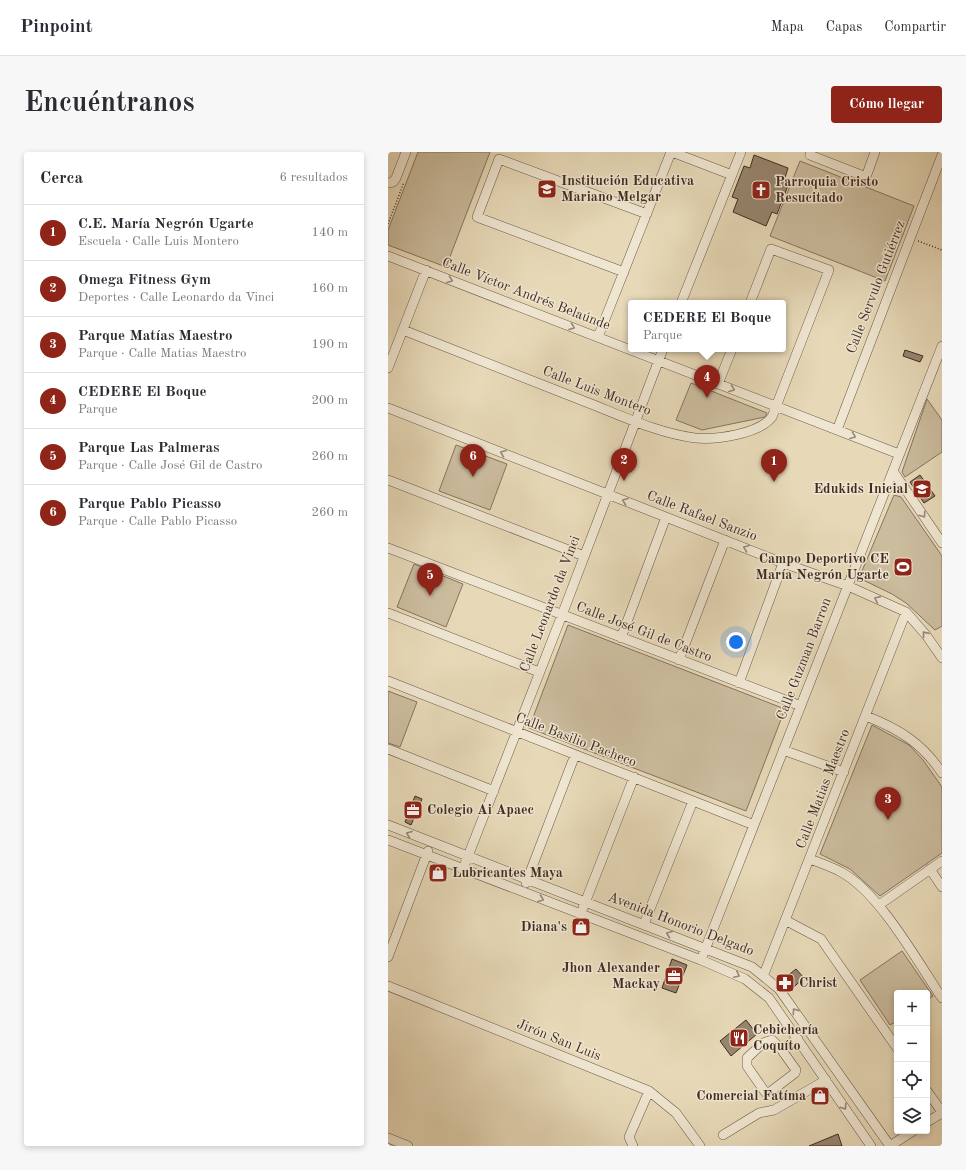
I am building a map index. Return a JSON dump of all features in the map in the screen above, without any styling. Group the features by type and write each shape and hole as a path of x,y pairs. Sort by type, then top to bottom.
{"street":[{"path":"389,183 393,182 396,178 406,152"},
{"path":"598,337 672,152 732,175"},
{"path":"682,300 741,152"},
{"path":"810,154 866,176 875,152"},
{"name":"Calle Servulo Gutiérrez","path":"836,430 942,155"},
{"path":"624,272 477,217 499,159 647,214"},
{"name":"Calle Luis Montero","path":"403,330 675,435 698,438 726,436 752,431 763,426 772,417 829,270 771,248 751,300"},
{"name":"Calle Víctor Andrés Belaúnde","path":"388,256 628,348"},
{"path":"388,368 426,270"},
{"name":"Calle Guzman Barron","path":"701,960 942,346"},
{"name":"Calle Víctor Andrés Belaúnde","path":"637,352 900,454"},
{"name":"Calle Leonardo da Vinci","path":"463,869 562,615 661,352"},
{"path":"718,384 731,352"},
{"name":"Calle Rafael Sanzio","path":"388,408 783,563 848,586 906,612 926,635 942,658"},
{"path":"893,471 939,532 942,543"},
{"path":"388,480 584,556"},
{"path":"621,638 666,517"},
{"path":"679,660 725,540"},
{"name":"Calle José Gil de Castro","path":"388,548 800,706"},
{"path":"739,683 783,563"},
{"name":"Calle Matias Maestro","path":"764,974 906,612"},
{"path":"388,613 539,672"},
{"name":"Calle Basilio Pacheco","path":"388,681 754,825"},
{"path":"866,716 890,725 906,734 924,751 942,773"},
{"path":"388,750 494,791"},
{"path":"783,750 844,772"},
{"path":"522,892 575,755"},
{"path":"580,915 634,778"},
{"path":"644,924 692,801"},
{"name":"Avenida Honorio Delgado","path":"388,825 706,948 752,967 764,974 779,989 890,1146"},
{"name":"Avenida Honorio Delgado","path":"388,840 580,915 701,960 745,979 769,998 871,1146"},
{"path":"388,957 390,946 431,842"},
{"path":"810,859 841,872 863,889 879,905 942,998"},
{"path":"879,905 942,861"},
{"path":"930,869 942,887"},
{"path":"785,920 821,939 894,1044"},
{"name":"Jirón San Luis","path":"388,986 649,1091 676,1113 700,1146"},
{"path":"781,1049 798,1039"},
{"path":"772,1040 781,1049 796,1070 795,1073 770,1092 765,1092 747,1066 748,1058 763,1043 772,1040"},
{"path":"723,1135 759,1113 774,1110 826,1080"},
{"path":"633,1146 629,1137 649,1091"},
{"path":"930,1094 942,1112 930,1120"},
{"path":"890,1146 909,1134"},
{"path":"388,1138 408,1146"}],"path":[{"path":"388,224 405,181"},
{"path":"910,239 942,250"}],"shaded area":[{"path":"418,152 490,152 446,267 388,245 388,230"},
{"path":"800,161 914,206 885,281 770,236"},
{"path":"691,383 767,413 765,417 702,430 676,420"},
{"path":"927,399 942,420 942,452 905,477 902,472"},
{"path":"456,445 507,464 490,510 439,491"},
{"name":"Campo Deportivo CE María Negrón Ugarte","path":"894,495 901,497 942,556 942,626 935,630 906,603 892,594 859,578"},
{"path":"414,564 463,584 446,627 397,607"},
{"path":"568,625 785,709 746,811 529,728"},
{"path":"388,691 417,702 400,747 388,743"},
{"path":"872,725 909,745 923,760 942,787 942,853 880,896 850,869 820,854"},
{"path":"902,951 929,990 894,990 894,1023 890,1025 860,980"}],"building":[{"name":"Parroquia Cristo Resucitado","path":"754,155 788,168 784,181 789,183 777,214 772,212 766,226 733,212 738,199 732,197 744,166 750,168"},
{"path":"905,350 923,356 920,362 903,356"},
{"name":"Edukids Inicial","path":"920,475 935,496 924,503 910,482"},
{"name":"Colegio Ai Apaec","path":"415,796 422,799 411,825 405,822"},
{"name":"Lubricantes Maya","path":"434,866 446,870 442,881 430,877"},
{"name":"Diana's","path":"574,921 590,926 587,933 572,927"},
{"name":"Jhon Alexander Mackay","path":"672,959 687,965 676,993 662,988"},
{"path":"796,969 804,978 788,992 780,982"},
{"name":"Cebichería Coquíto","path":"746,1020 757,1034 731,1056 720,1041"},
{"name":"Comercial Fatíma","path":"823,1089 827,1095 817,1102 813,1096"},
{"path":"838,1134 842,1146 809,1146"}],"place":[{"name":"Institución Educativa Mariano Melgar","path":"547,189"},
{"name":"Parroquia Cristo Resucitado","path":"761,190"},
{"name":"CEDERE El Boque","path":"707,398"},
{"name":"Parque Pablo Picasso","path":"473,477"},
{"name":"Omega Fitness Gym","path":"624,481"},
{"name":"C.E. María Negrón Ugarte","path":"774,482"},
{"name":"Edukids Inicial","path":"922,489"},
{"name":"Campo Deportivo CE María Negrón Ugarte","path":"903,567"},
{"name":"Parque Las Palmeras","path":"430,596"},
{"name":"Colegio Ai Apaec","path":"413,810"},
{"name":"Parque Matías Maestro","path":"888,820"},
{"name":"Lubricantes Maya","path":"438,873"},
{"name":"Diana's","path":"581,927"},
{"name":"Jhon Alexander Mackay","path":"674,976"},
{"name":"Christ","path":"785,983"},
{"name":"Cebichería Coquíto","path":"739,1038"},
{"name":"Comercial Fatíma","path":"820,1096"}]}
